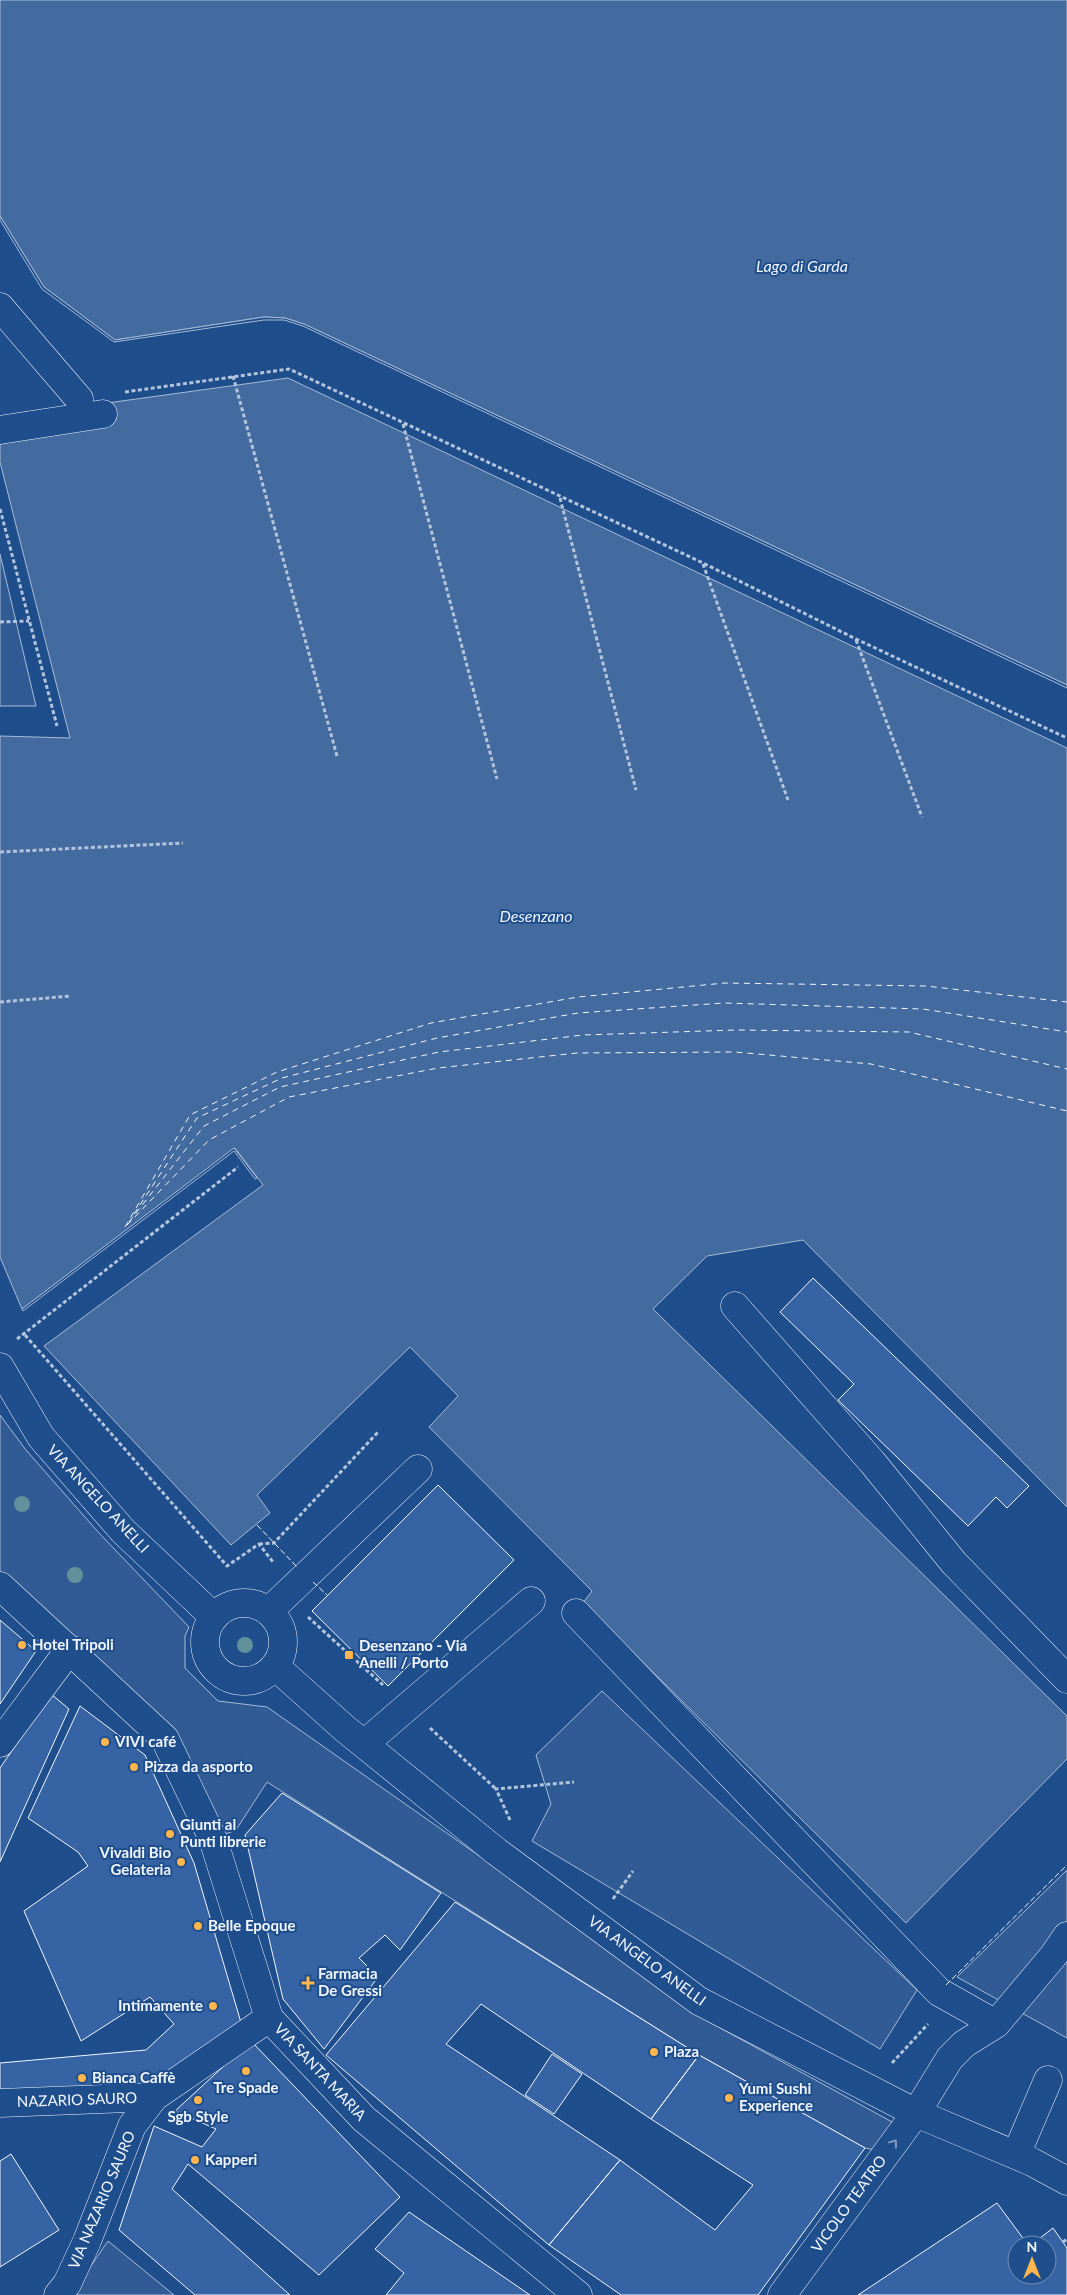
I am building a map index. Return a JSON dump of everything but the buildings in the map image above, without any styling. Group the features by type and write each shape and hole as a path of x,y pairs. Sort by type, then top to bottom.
{"street":[{"path":"0,307 79,399"},
{"path":"0,430 103,414"},
{"path":"735,1306 873,1463 954,1563 1067,1678"},
{"name":"VIA ANGELO ANELLI","path":"0,1367 41,1437 123,1531 214,1617"},
{"path":"268,1611 418,1469"},
{"path":"0,1586 70,1649 0,1742"},
{"path":"364,1744 531,1601"},
{"path":"234,1604 252,1604 268,1611 276,1618 284,1637 284,1648 275,1666 266,1675 255,1680 237,1680 220,1673 211,1664 206,1652 205,1640 208,1628 214,1617 223,1609 234,1604"},
{"path":"576,1613 939,1992 996,2024"},
{"name":"VIA SANTA MARIA","path":"70,1649 165,1740 213,1839 269,2018 364,2119 578,2295"},
{"name":"VIA ANGELO ANELLI","path":"275,1666 364,1744 497,1852 699,2001 916,2113 1016,2155 1067,2181"},
{"name":"VICOLO TEATRO","path":"782,2295 916,2113 950,2058 964,2044 996,2024 1054,1956 1067,1936"},
{"name":"VIA NAZARIO SAURO","path":"58,2295 67,2284 87,2242 132,2126 154,2097 269,2018"},
{"path":"1016,2155 1048,2080"},
{"name":"NAZARIO SAURO","path":"0,2103 154,2097"}],"path":[{"path":"79,399 289,369 560,498 703,563 856,639 1067,738"},
{"path":"234,376 337,756"},
{"path":"403,424 496,779"},
{"path":"560,498 636,790"},
{"path":"0,509 57,726"},
{"path":"703,563 788,800"},
{"path":"0,622 29,621"},
{"path":"856,639 922,817"},
{"path":"0,852 183,843"},
{"path":"0,1002 71,996"},
{"path":"16,1340 25,1335 238,1167"},
{"path":"25,1335 227,1566 258,1544 274,1543 379,1432"},
{"path":"258,1544 294,1587 304,1612 496,1789 513,1826 497,1852"},
{"path":"496,1789 574,1782"},
{"path":"1063,2242 1067,2239"}],"shaded area":[{"path":"0,554 36,706 0,706"},
{"path":"0,1415 26,1450 99,1533 189,1627 185,1636 185,1668 218,1701 267,1707 488,1862 691,2012 905,2129 887,2152 865,2148 699,2055 267,1782 236,1830 213,1839 165,1739 0,1586"},
{"path":"602,1691 917,1990 880,2049 532,1841 551,1804 536,1755"},
{"path":"1067,1870 1067,2038 957,1977"},
{"path":"108,2241 174,2295 71,2295"}],"water":[{"name":"Lago di Garda","path":"0,0 1067,0 1067,685 304,324 285,318 264,317 115,340 44,287 0,216"},
{"name":"Desenzano","path":"288,378 1067,748 1067,1507 803,1240 707,1256 653,1309 1067,1716 1067,1759 906,1923 583,1603 592,1591 429,1427 458,1396 410,1347 257,1495 270,1513 231,1545 44,1346 263,1185 235,1148 22,1309 0,1257 0,736 70,738 0,462 0,443 100,404"}],"pier":[{"path":"0,216 44,287 115,340 264,317 285,318 304,324 1067,685 1067,688 303,326 284,320 264,320 114,342 42,289 0,220"},
{"path":"234,1148 257,1178 255,1179 234,1151 23,1311 22,1309"}],"ferry route":[{"path":"125,1227 190,1115 277,1072 431,1023 578,997 725,983 926,986 1067,1002"},
{"path":"134,1214 197,1118 282,1078 437,1038 578,1013 724,1003 923,1009 1067,1032"},
{"path":"129,1222 204,1126 280,1087 439,1052 583,1035 736,1030 909,1032 1067,1069"},
{"path":"127,1225 209,1140 289,1097 438,1068 577,1053 735,1052 871,1064 1067,1111"}],"fence":[{"path":"257,1525 298,1568"},
{"path":"313,1582 327,1595"},
{"path":"946,1985 1067,1865"}],"place":[{"name":"Hotel Tripoli","path":"22,1645"},
{"name":"Desenzano - Via Anelli / Porto","path":"349,1655"},
{"name":"VIVI café","path":"105,1742"},
{"name":"Pizza da asporto","path":"134,1767"},
{"name":"Giunti al Punti librerie","path":"170,1834"},
{"name":"Vivaldi Bio Gelateria","path":"181,1862"},
{"name":"Belle Epoque","path":"198,1926"},
{"name":"Farmacia De Gressi","path":"308,1983"},
{"name":"Intimamente","path":"213,2006"},
{"name":"Plaza","path":"654,2052"},
{"name":"Tre Spade","path":"246,2071"},
{"name":"Bianca Caffè","path":"82,2078"},
{"name":"Yumi Sushi Experience","path":"729,2098"},
{"name":"Sgb Style","path":"198,2100"},
{"name":"Kapperi","path":"195,2160"}]}
